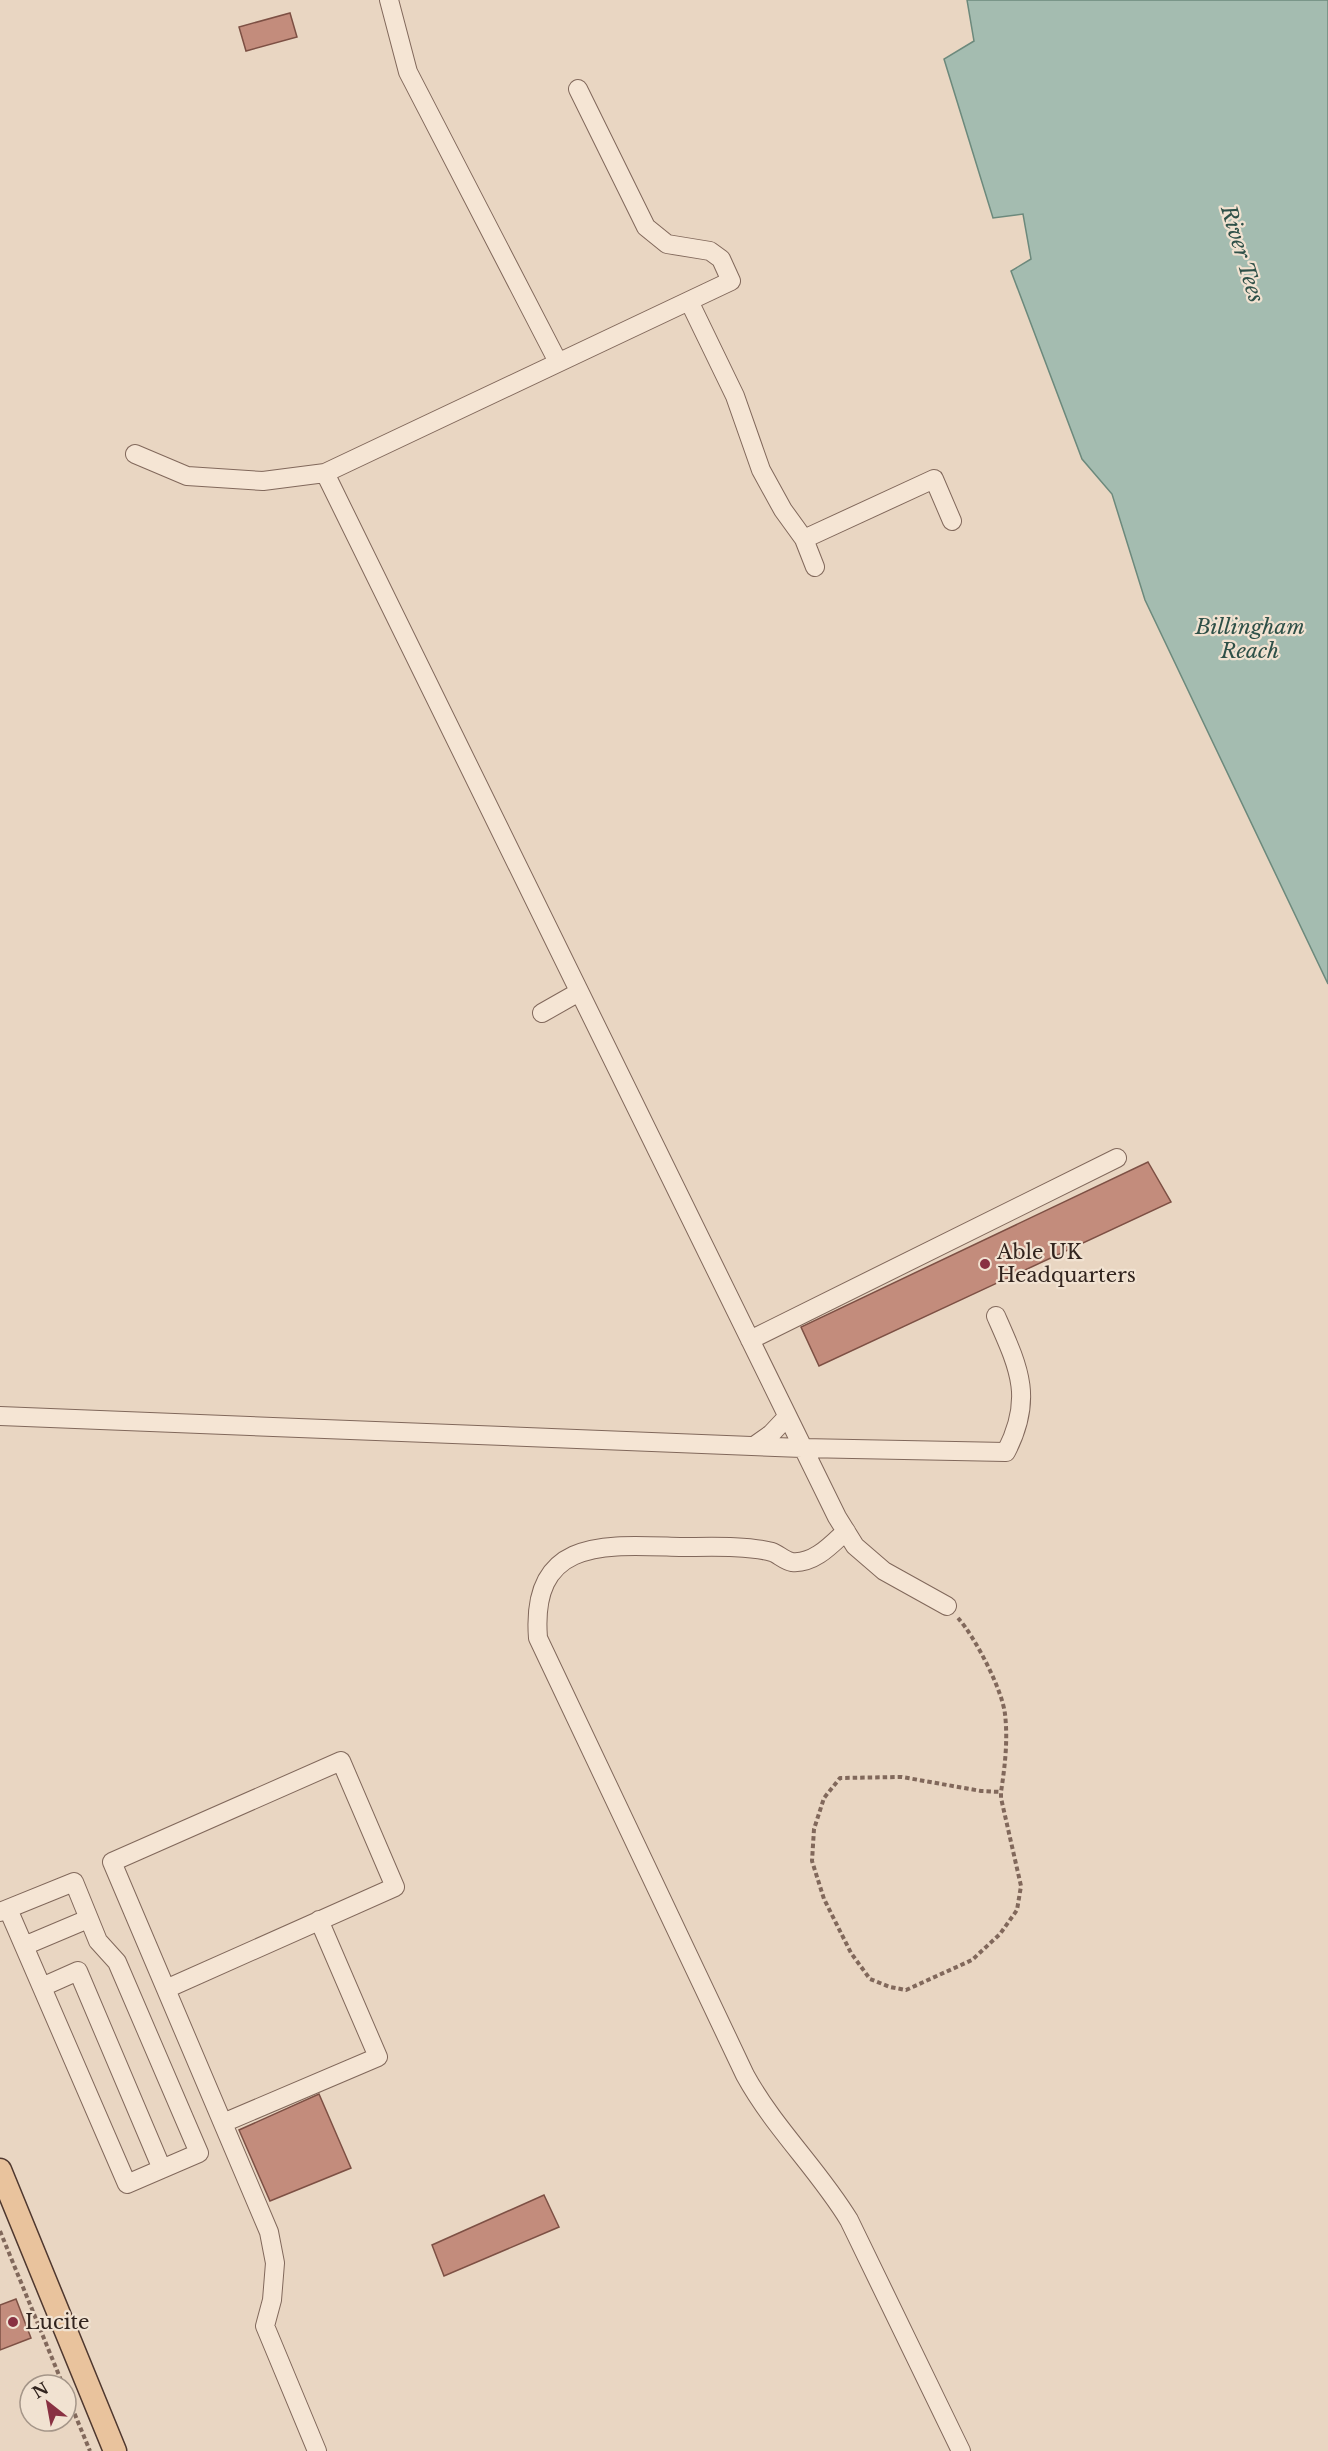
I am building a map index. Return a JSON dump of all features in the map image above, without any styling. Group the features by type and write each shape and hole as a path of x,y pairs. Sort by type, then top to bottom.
{"main road":[{"path":"0,2170 115,2451"}],"street":[{"path":"389,0 408,72 558,362"},
{"path":"135,454 187,476 263,481 325,473 731,281 721,259 710,250 667,244 646,227 579,89"},
{"path":"689,301 735,396 760,470 783,510 804,539 815,567"},
{"path":"325,473 841,1524 855,1546 884,1570 947,1606"},
{"path":"804,539 934,479 952,520"},
{"path":"542,1013 579,992"},
{"path":"750,1340 1117,1158"},
{"path":"0,1416 802,1448 1006,1452 1017,1430 1022,1384 996,1316"},
{"path":"754,1446 771,1434 787,1417"},
{"path":"841,1524 816,1557 792,1562 771,1552 718,1548 618,1546 584,1550 561,1563 545,1584 536,1611 538,1638 745,2075 761,2105 827,2185 849,2220 961,2451"},
{"path":"166,1989 395,1887 341,1761 112,1862 269,2232 275,2263 272,2300 265,2326 317,2451"},
{"path":"74,1882 98,1941 117,1962 199,2153 127,2184 24,1946 4,1911 74,1882"},
{"path":"24,1946 88,1919"},
{"path":"223,2123 378,2057 319,1920"},
{"path":"42,1987 78,1971 162,2169"}],"path":[{"path":"947,1606 967,1627 987,1664 1005,1711 1006,1753 1001,1792 1009,1839 1021,1886 1017,1910 1000,1934 972,1960 906,1990 890,1988 870,1979 851,1953 824,1899 812,1861 814,1829 824,1798 840,1778 902,1777 981,1791 1001,1792"},
{"path":"0,2231 58,2373"},
{"path":"78,2422 90,2451"}],"water":[{"path":"967,0 1328,0 1328,984 1145,600 1112,494 1082,459 1011,271 1031,259 1023,214 993,218 944,59 974,41"}],"building":[{"path":"290,13 297,37 246,51 239,27"},
{"name":"Able UK Headquarters","path":"1148,1162 1171,1202 819,1366 801,1327"},
{"path":"319,2094 351,2168 270,2201 239,2130"},
{"path":"544,2195 559,2227 444,2276 432,2245"},
{"name":"Lucite","path":"16,2299 31,2338 0,2350 0,2305"}],"place":[{"name":"Able UK Headquarters","path":"985,1264"},
{"name":"Lucite","path":"13,2322"}],"water label":[{"name":"River Tees","path":"1242,254"},
{"name":"Billingham Reach","path":"1250,639"}]}
